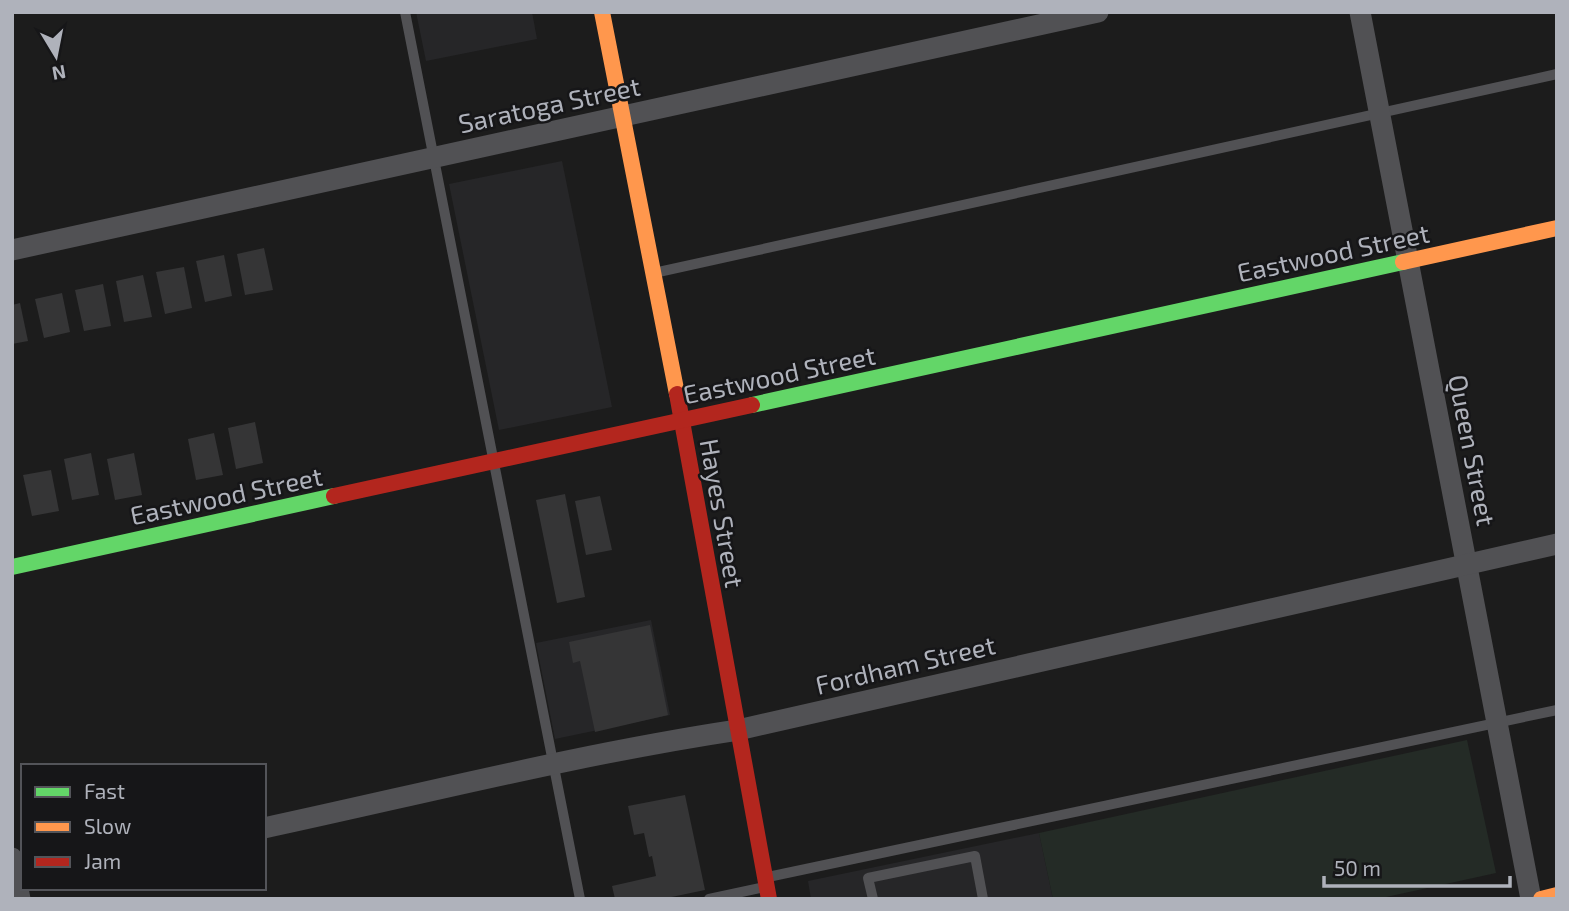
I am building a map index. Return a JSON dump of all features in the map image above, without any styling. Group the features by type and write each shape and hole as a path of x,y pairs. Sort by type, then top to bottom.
{"street":[{"name":"Hayes Street","path":"602,12 682,421 768,887"},
{"name":"Saratoga Street","path":"12,250 1098,12"},
{"name":"Queen Street","path":"1360,12 1531,899"},
{"name":"Eastwood Street","path":"12,567 1557,228"},
{"name":"Fordham Street","path":"266,828 554,765 738,730 1557,544"},
{"path":"12,858 18,886"},
{"path":"1541,899 1557,895"}],"lane":[{"path":"405,12 580,899"},
{"path":"653,273 1557,74"},
{"path":"709,899 1557,710"},
{"path":"873,899 868,878 975,856 983,899"}],"shaded area":[{"path":"416,12 532,12 537,39 426,61"},
{"path":"562,161 612,407 499,430 449,184"},
{"path":"651,620 670,715 555,739 536,643"},
{"path":"1467,740 1496,873 1377,899 1053,899 1039,833"},
{"path":"1039,833 1053,899 811,899 808,881"}],"building":[{"path":"264,248 273,290 245,295 237,254"},
{"path":"224,255 232,296 205,302 196,261"},
{"path":"184,267 192,308 165,314 156,272"},
{"path":"143,275 152,317 124,322 116,281"},
{"path":"103,284 111,326 84,331 75,290"},
{"path":"62,293 70,332 44,338 35,299"},
{"path":"20,303 28,341 12,344 12,305"},
{"path":"255,422 263,463 236,469 228,428"},
{"path":"214,433 223,475 196,480 188,439"},
{"path":"91,453 99,495 72,500 64,459"},
{"path":"134,453 142,495 115,500 107,459"},
{"path":"51,470 59,511 32,516 23,475"},
{"path":"565,494 585,597 557,603 536,500"},
{"path":"600,496 612,550 586,555 575,501"},
{"path":"650,625 668,715 595,732 580,661 573,663 569,642"},
{"path":"685,795 705,890 662,899 615,899 612,886 656,876 644,833 634,835 628,806"}],"traffic: fast":[{"path":"752,405 1403,262"},
{"path":"12,567 334,496"}],"traffic: slow":[{"path":"602,12 677,394"},
{"path":"1403,262 1557,228"},
{"path":"1541,899 1557,895"}],"traffic: jam":[{"path":"677,394 769,899"},
{"path":"334,496 752,405"}]}
